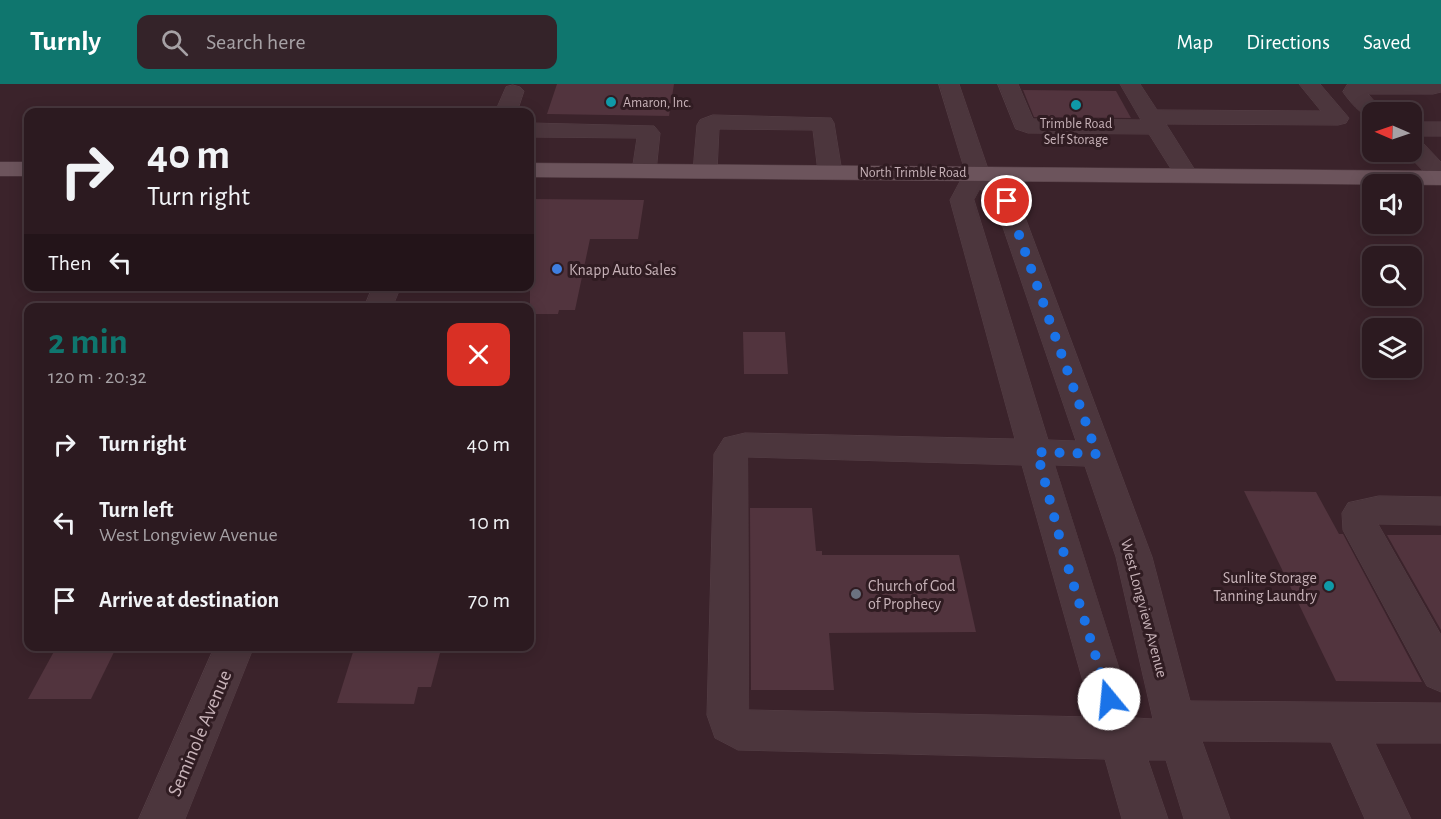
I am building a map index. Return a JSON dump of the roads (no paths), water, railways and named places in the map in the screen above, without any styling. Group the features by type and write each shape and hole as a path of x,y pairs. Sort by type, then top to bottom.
{"main road":[{"path":"0,169 24,169"},
{"name":"North Trimble Road","path":"534,170 1441,177"}],"street":[{"name":"West Longview Avenue","path":"949,84 977,172 1007,201 1134,557 1177,731 1207,819"},
{"path":"1008,84 1024,124 1028,126 1338,118 1309,84"},
{"path":"1130,84 1186,175"},
{"path":"1364,102 1354,92 1356,88 1433,88"},
{"path":"507,108 513,91"},
{"path":"705,171 708,125 713,122 823,123 830,172"},
{"path":"1422,129 1441,129"},
{"path":"534,130 646,131 649,134 644,171"},
{"path":"1422,156 1441,177"},
{"path":"977,172 962,200 1037,452 1064,554 1145,819"},
{"path":"1097,454 745,445 736,447 731,454 728,715 730,724 738,730 1122,741 1177,731 1343,722 1441,723"},
{"path":"1441,511 1379,510 1360,513 1360,530 1441,673"},
{"name":"Seminole Avenue","path":"162,819 233,651"},
{"path":"1343,722 1388,819"}],"place":[{"name":"Amaron, Inc.","path":"611,102"},
{"name":"Trimble Road Self Storage","path":"1076,105"},
{"name":"Knapp Auto Sales","path":"557,269"},
{"name":"Sunlite Storage Tanning Laundry","path":"1329,586"},
{"name":"Church of God of Prophecy","path":"856,594"}]}
